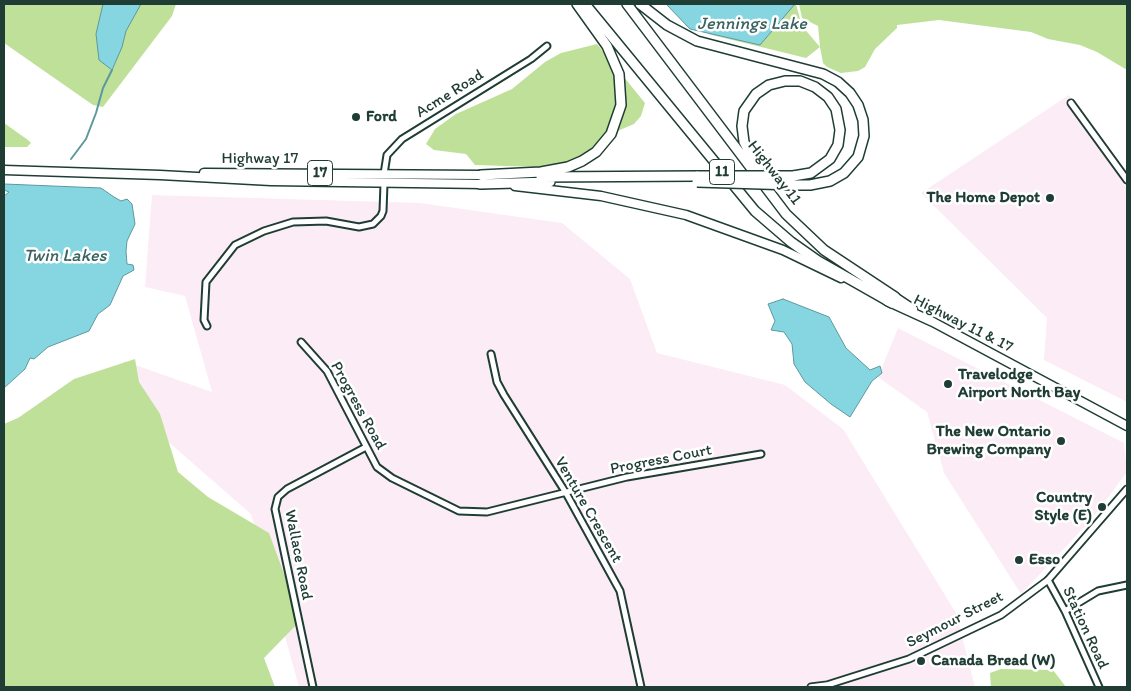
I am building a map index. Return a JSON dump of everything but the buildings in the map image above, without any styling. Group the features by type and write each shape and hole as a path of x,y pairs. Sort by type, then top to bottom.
{"highway":[{"path":"480,179 536,173 568,167 596,152 611,134 621,105 619,74 607,46 577,4"},
{"name":"11","path":"585,4 755,211 791,242 818,261 894,300"},
{"name":"Highway 11","path":"627,4 772,197 812,240 894,300"},
{"path":"480,179 697,179 793,181 810,185 830,181 844,173 858,157 864,136 863,120 858,105 850,93 838,82 823,74 697,41 667,25 640,4"},
{"path":"793,181 811,173 830,159 838,145 840,130 836,109 828,97 808,83 792,80 769,85 756,94 744,112 742,134 746,148 758,170 812,240"},
{"name":"Highway 17","path":"4,170 384,184 480,179"},
{"name":"Highway 17","path":"160,175 235,173 384,174 480,179"},
{"path":"384,174 384,184"},
{"name":"Highway 11 & 17","path":"480,179 601,196 686,215 783,250 894,300 1127,426"}],"street":[{"name":"Acme Road","path":"384,174 387,155 402,139 531,59 546,46"},
{"path":"1071,103 1127,180"},
{"path":"207,326 204,320 206,282 235,245 264,231 294,222 326,221 359,227 373,224 383,211 384,184"},
{"name":"Progress Road","path":"301,342 327,371 377,466 392,478 459,511 487,512 566,492"},
{"name":"Venture Crescent","path":"491,354 497,382 504,395 566,492 620,591 641,687"},
{"name":"Wallace Road","path":"313,687 275,509 278,497 287,489 366,447"},
{"name":"Progress Court","path":"566,492 627,477 761,454"},
{"name":"Seymour Street","path":"811,687 827,685 909,659 1001,615 1048,580 1127,489"},
{"name":"Station Road","path":"1048,580 1065,611 1098,687"},
{"path":"1065,611 1098,591 1127,585"}],"shaded area":[{"path":"1069,95 1127,189 1127,402 1044,360 1047,318 921,193"},
{"path":"152,195 420,203 562,223 630,279 657,353 785,385 843,429 956,613 975,687 299,687 251,514 111,392 124,361 212,392 185,296 145,287"},
{"path":"898,328 1124,443 1127,472 1091,520 1021,594 944,473 927,412 878,377"}],"green space":[{"path":"4,4 176,4 172,16 103,107 93,105 4,43"},
{"name":"Jennings Lake","path":"703,4 796,4 802,26 820,47 806,58 708,34 702,12"},
{"path":"799,4 1127,4 1127,70 1097,52 1080,45 1048,39 1031,32 939,20 897,25 897,28 875,49 865,67 858,71 841,73 827,67 823,63 818,26 802,18"},
{"path":"597,44 645,103 641,116 634,124 608,135 575,165 569,168 475,165 466,154 434,150 426,144 435,129 456,114 512,89 545,62 561,53"},
{"path":"4,123 31,143 27,147 4,147"},
{"path":"135,359 139,382 160,414 178,472 208,497 269,533 301,620 264,658 275,687 4,687 4,424 18,418 74,379"},
{"path":"1001,669 1053,670 1066,687 991,687 990,673"}],"water":[{"path":"103,4 141,4 126,31 122,47 112,70 99,60 96,34"},
{"name":"Jennings Lake","path":"666,4 795,4 760,45 690,29"},
{"name":"Twin Lakes","path":"4,184 101,188 121,201 127,199 132,204 135,224 127,241 126,251 127,264 133,265 134,270 123,276 110,305 98,314 89,331 48,347 34,359 30,358 25,369 4,388 4,196 9,192 4,190"},
{"path":"783,299 829,317 846,348 870,370 880,366 882,373 872,381 850,417 805,382 794,364 792,344 784,332 771,330 775,321 768,304"}],"waterway":[{"path":"71,159 86,139 103,88 112,70"}],"place":[{"name":"Ford","path":"356,117"},
{"name":"The Home Depot","path":"1050,198"},
{"name":"Travelodge Airport North Bay","path":"948,384"},
{"name":"The New Ontario Brewing Company","path":"1061,441"},
{"name":"Country Style (E)","path":"1102,507"},
{"name":"Esso","path":"1019,560"},
{"name":"Canada Bread (W)","path":"921,661"}]}
